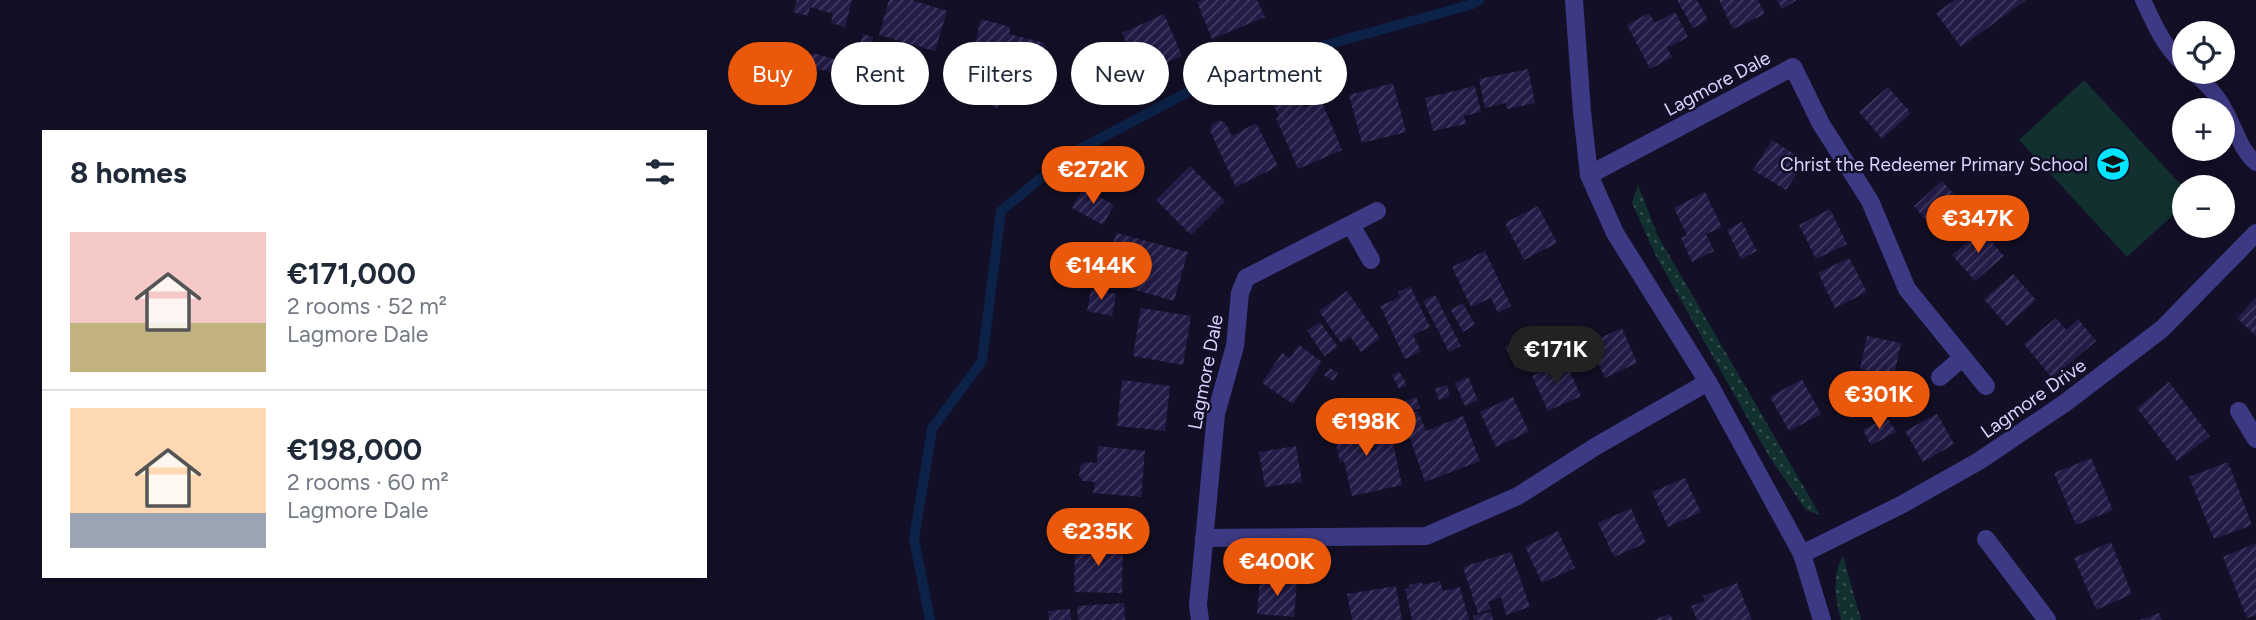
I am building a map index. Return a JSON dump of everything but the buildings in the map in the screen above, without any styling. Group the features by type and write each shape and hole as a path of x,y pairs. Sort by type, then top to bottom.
{"street":[{"path":"1574,0 1589,175 1615,233 1708,382 1802,554 1822,620"},
{"name":"Lagmore Dale","path":"1589,175 1793,67 1821,124 1870,201 1907,289 1986,386"},
{"name":"Lagmore Dale","path":"1200,620 1198,605 1216,414 1236,346 1240,293 1246,278 1377,211"},
{"path":"1351,225 1371,260"},
{"name":"Lagmore Drive","path":"1802,554 1901,505 1979,461 2066,403 2162,329 2256,233"},
{"path":"1940,377 1962,358"},
{"path":"1204,538 1426,536 1518,496 1598,445 1708,382"},
{"path":"2239,411 2256,439"},
{"path":"1986,539 2047,620"}],"lane":[{"path":"2143,0 2162,40 2172,54"},
{"path":"2206,84 2219,100 2239,140 2256,163"}],"green space":[{"path":"2084,80 2172,175 2172,216 2127,257 2019,140"},
{"path":"1638,185 1658,236 1820,515 1806,510 1770,458 1656,256 1632,203"},
{"path":"1843,556 1861,620 1841,620 1836,587 1837,571"}],"waterway":[{"path":"930,620 914,539 932,429 982,361 1001,211 1069,155 1222,74 1473,4 1479,0"}],"place":[{"name":"Christ the Redeemer Primary School","path":"2113,164"}]}
